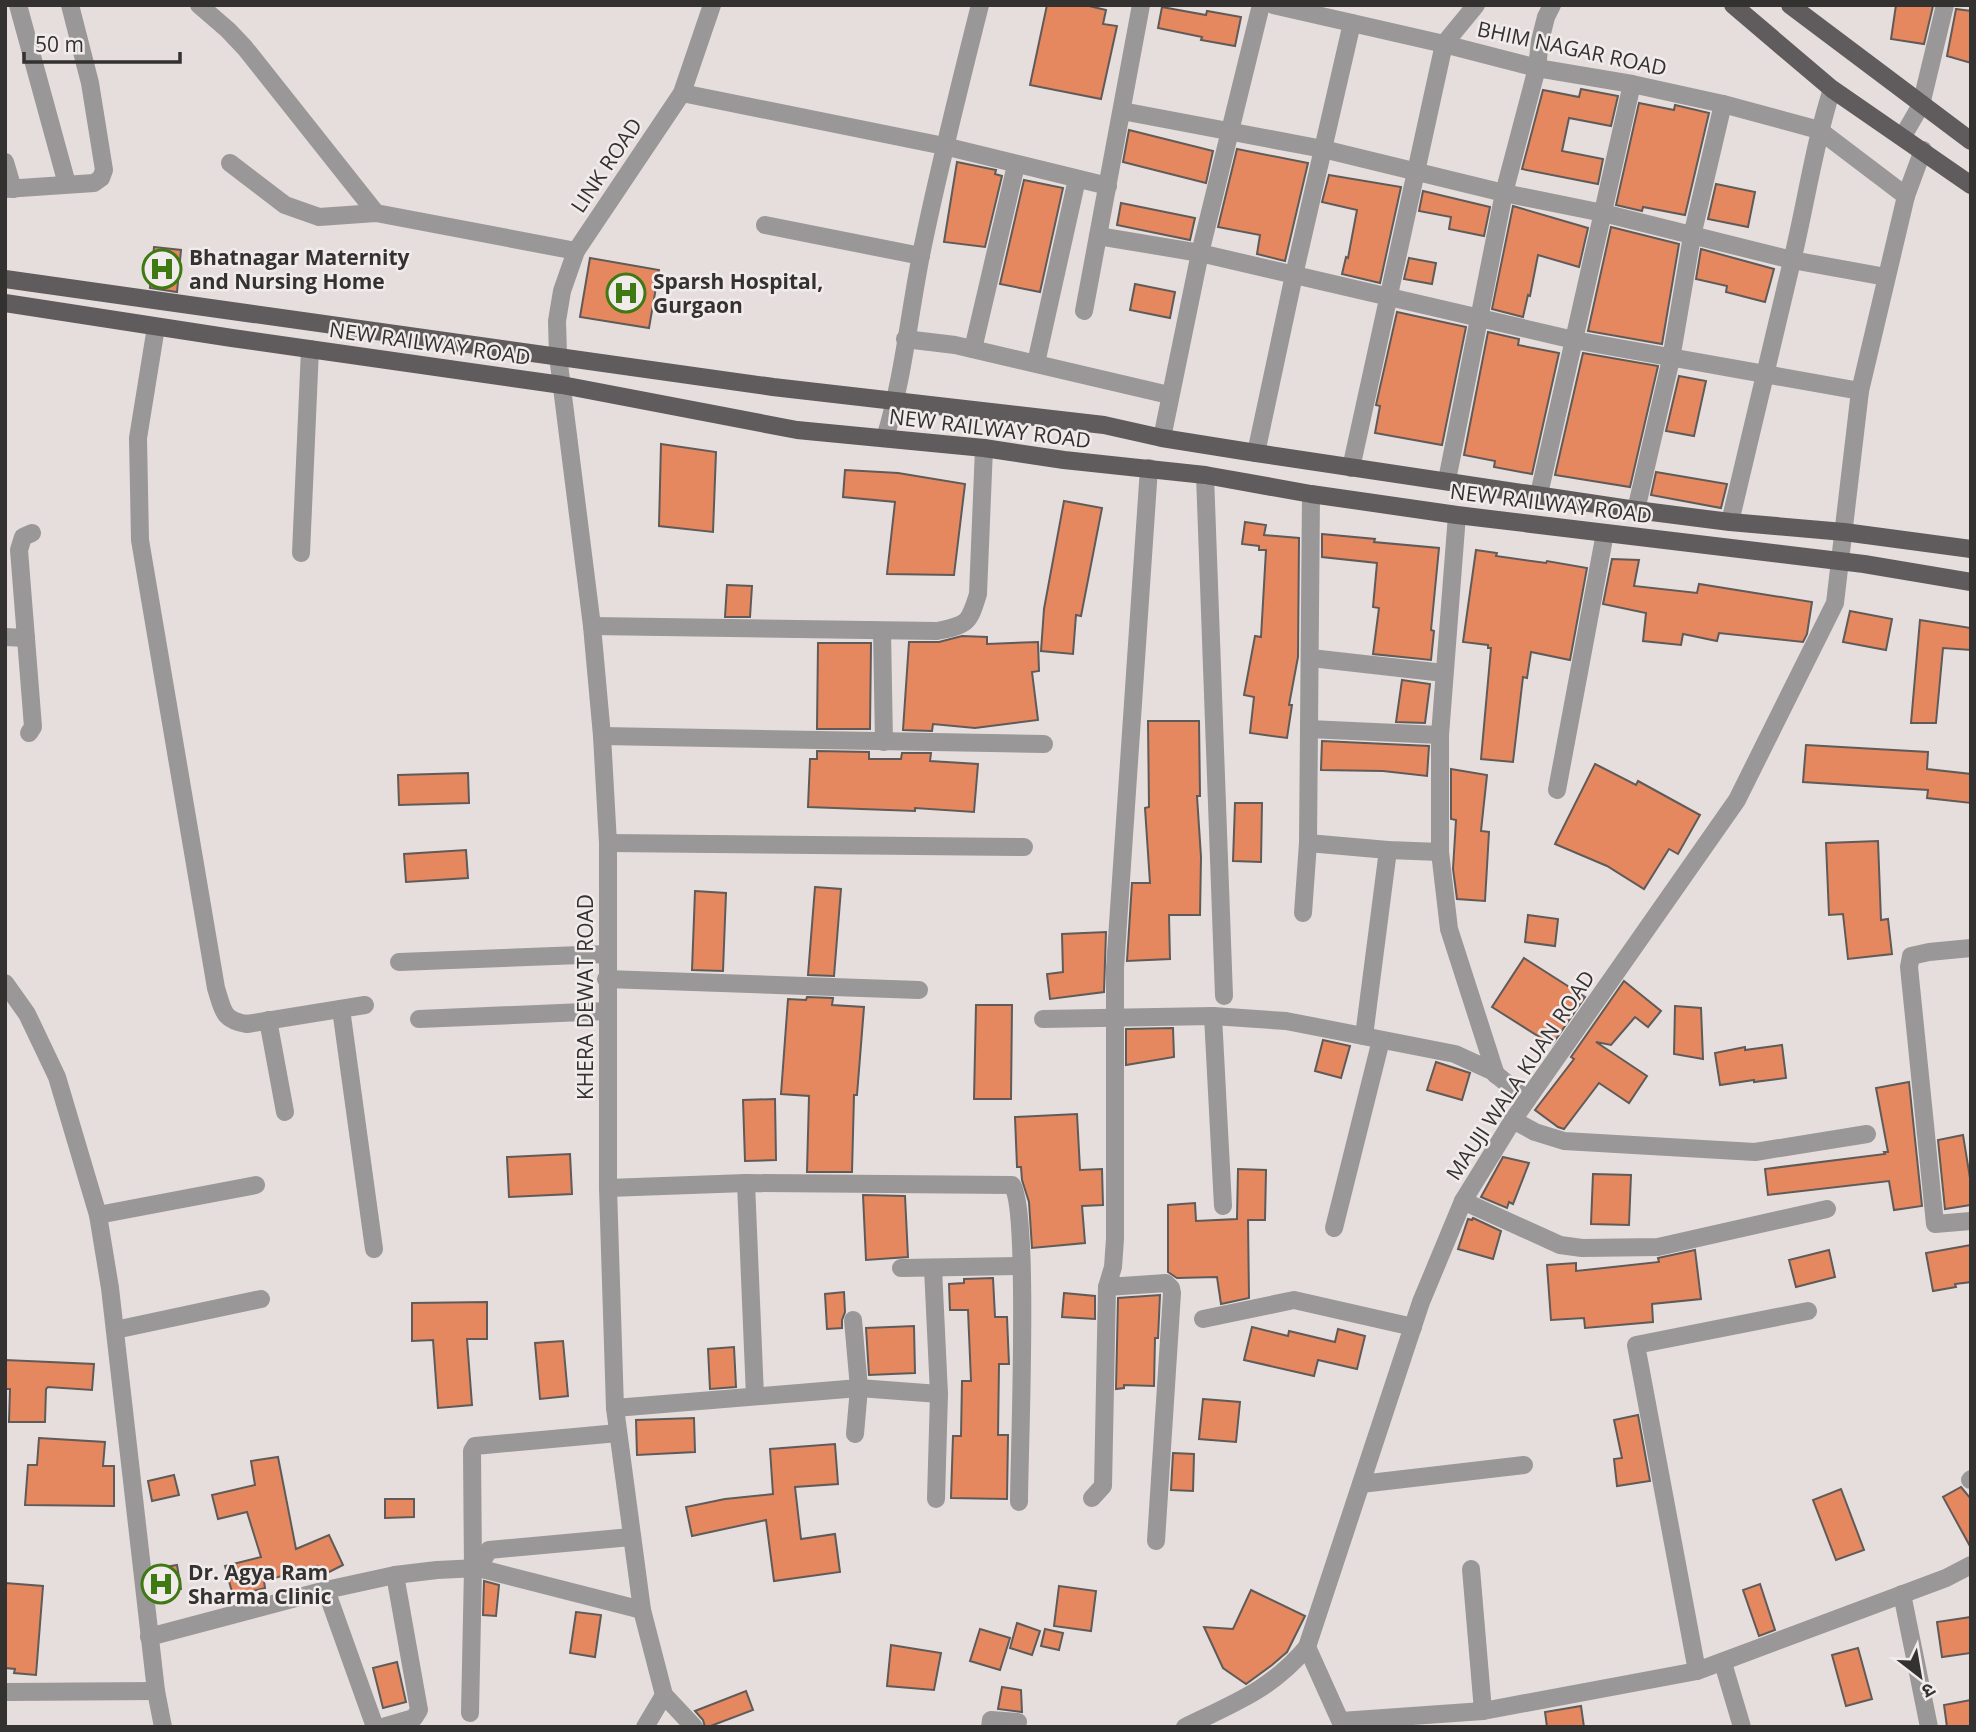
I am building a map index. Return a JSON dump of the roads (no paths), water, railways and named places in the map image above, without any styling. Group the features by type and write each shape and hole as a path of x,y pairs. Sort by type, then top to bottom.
{"main road":[{"path":"1733,5 1832,89 1971,185"},
{"path":"1790,5 1971,141"},
{"name":"NEW RAILWAY ROAD","path":"5,279 773,387 1104,425 1161,438 1636,510 1844,532 1971,549"},
{"name":"NEW RAILWAY ROAD","path":"5,303 562,385 797,429 1205,475 1311,494 1457,515 1901,570 1971,582"},
{"path":"1901,570 1904,540"}],"street":[{"path":"19,5 67,184"},
{"path":"5,162 9,189 94,183 101,178 104,170 90,83 70,5"},
{"path":"199,5 245,48 376,213"},
{"name":"LINK ROAD","path":"562,385 558,356 558,321 562,291 576,251 682,93 712,5"},
{"path":"885,439 896,402 905,339 944,146 980,5"},
{"path":"1084,312 1141,5"},
{"path":"1161,438 1200,253 1261,5"},
{"name":"BHIM NAGAR ROAD","path":"1273,5 1538,68 1632,84 1723,104 1819,130"},
{"path":"1351,468 1444,44 1476,5"},
{"path":"1447,480 1504,193 1538,68 1540,41 1546,17 1552,5"},
{"path":"1903,136 1921,105 1945,5"},
{"path":"1256,453 1352,23"},
{"path":"1539,494 1632,84"},
{"path":"1730,522 1792,260 1819,130 1832,89"},
{"path":"682,93 944,146 1108,186"},
{"path":"1636,510 1671,359 1692,236 1723,104"},
{"path":"1122,111 1323,149 1504,193 1603,213 1792,260 1886,277"},
{"path":"1819,130 1906,196"},
{"name":"MAUJI WALA KUAN ROAD","path":"1307,1647 1413,1327 1463,1201 1513,1120 1737,800 1835,603 1860,391 1906,196 1923,150"},
{"path":"230,163 285,205 319,217 376,213 576,251"},
{"path":"973,349 1016,164"},
{"path":"1036,363 1077,179"},
{"path":"765,225 921,256"},
{"path":"1098,236 1200,253 1574,340 1860,391"},
{"path":"156,327 138,438 140,540 216,988 226,1016 247,1024 365,1005"},
{"path":"905,339 973,349 1169,396"},
{"path":"301,553 310,349"},
{"name":"KHERA DEWAT ROAD","path":"562,385 592,626 608,842 608,1188 615,1408 642,1609 664,1695"},
{"path":"592,626 882,631 937,631 958,626 971,617 978,594 984,448"},
{"path":"1092,1498 1103,1486 1107,1287 1113,1267 1115,1239 1116,954 1149,468"},
{"path":"1205,475 1224,996"},
{"path":"1303,913 1308,843 1311,494"},
{"path":"1457,515 1440,736 1440,852 1448,929 1496,1075"},
{"path":"29,733 33,727 19,551 23,537 32,533"},
{"path":"1557,790 1605,533"},
{"path":"882,631 884,742"},
{"path":"5,637 26,638"},
{"path":"1311,658 1444,673"},
{"path":"1309,729 1440,736"},
{"path":"602,737 1044,744"},
{"path":"608,842 1024,847"},
{"path":"1308,843 1440,852"},
{"path":"1334,1228 1373,1038 1388,850"},
{"path":"1971,948 1912,956 1909,967 1935,1224 1971,1221"},
{"path":"400,962 607,954"},
{"path":"606,979 919,990"},
{"path":"5,983 27,1014 57,1077 99,1215 149,1637 163,1727"},
{"path":"341,1009 374,1249"},
{"path":"419,1019 607,1011"},
{"path":"1213,1016 1223,1206"},
{"path":"1043,1019 1213,1016 1286,1021 1455,1054 1472,1060 1496,1075 1527,1100"},
{"path":"268,1020 285,1112"},
{"path":"1513,1120 1535,1132 1564,1141 1755,1152 1867,1134"},
{"path":"608,1188 746,1183 1012,1185 1018,1197 1021,1266 1019,1502"},
{"path":"746,1183 755,1396"},
{"path":"99,1215 256,1185"},
{"path":"1463,1201 1560,1245 1582,1248 1658,1247 1826,1209"},
{"path":"901,1268 1021,1266"},
{"path":"933,1268 939,1394 936,1499"},
{"path":"1107,1287 1166,1283 1172,1293 1156,1541"},
{"path":"114,1330 261,1299"},
{"path":"1203,1319 1294,1300 1413,1327"},
{"path":"1698,1671 1636,1345 1808,1311"},
{"path":"853,1320 859,1388 855,1434"},
{"path":"615,1408 859,1388 939,1394"},
{"path":"470,1713 476,1569 472,1451 475,1446 618,1433"},
{"path":"1362,1484 1524,1465"},
{"path":"476,1569 489,1550 631,1537"},
{"path":"1185,1727 1265,1687 1291,1667 1307,1647 1342,1724 1483,1711 1698,1671 1946,1578 1971,1565"},
{"path":"149,1637 326,1590 395,1575 437,1570 476,1569 642,1609"},
{"path":"1471,1569 1483,1711"},
{"path":"383,1727 414,1717 419,1710 395,1575"},
{"path":"326,1590 375,1727"},
{"path":"1902,1594 1929,1727"},
{"path":"1723,1663 1742,1727"},
{"path":"5,1692 156,1691"},
{"path":"645,1727 664,1695 694,1727"},
{"path":"990,1727 991,1720 1018,1722"}],"place":[{"name":"Bhatnagar Maternity and Nursing Home","path":"162,269"},
{"name":"Sparsh Hospital, Gurgaon","path":"626,293"},
{"name":"Dr. Agya Ram Sharma Clinic","path":"161,1584"}]}
